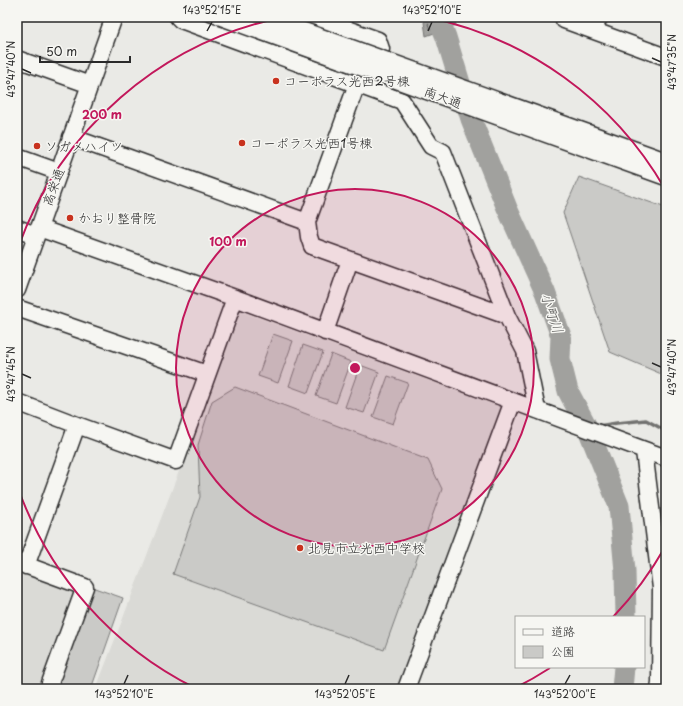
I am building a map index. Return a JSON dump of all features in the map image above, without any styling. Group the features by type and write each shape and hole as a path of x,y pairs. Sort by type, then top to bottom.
{"street":[{"name":"高栄通","path":"17,290 114,17"},
{"path":"178,17 181,20 402,101 431,146 443,152 507,316 525,351 542,412"},
{"name":"南大通","path":"221,17 666,176"},
{"name":"南大通","path":"265,17 666,161"},
{"path":"313,17 378,40 381,49 362,86 307,222 312,246 507,316"},
{"path":"564,20 596,24 666,56"},
{"path":"17,59 90,85"},
{"path":"71,137 307,222"},
{"path":"17,156 59,172"},
{"path":"17,228 38,231 235,298 666,458"},
{"path":"325,332 350,260"},
{"path":"17,402 176,461 235,298"},
{"path":"17,308 207,374"},
{"path":"406,689 513,401"},
{"path":"53,689 50,683 85,587 21,564 77,425"},
{"path":"638,448 661,588 659,689"}],"shaded area":[{"name":"北見市立光西中学校","path":"240,311 501,407 399,689 96,689"},
{"path":"17,569 71,588 75,596 46,689 17,689"}],"green space":[{"path":"579,177 666,208 666,376 610,352 563,213"},
{"path":"273,334 293,341 278,383 258,376"},
{"path":"303,345 323,352 308,393 289,386"},
{"path":"331,354 351,362 336,403 316,396"},
{"path":"360,365 379,372 364,413 345,407"},
{"path":"388,376 408,383 393,424 373,417"},
{"path":"235,387 428,460 442,489 384,650 173,574 200,497 198,445 212,401"},
{"path":"89,586 123,598 91,689 60,689 56,682"}],"water":[{"path":"430,17 453,17 456,25 426,36 424,22"}],"waterway":[{"name":"小町川","path":"438,17 446,37 471,119 507,208 545,292 561,336 560,359 568,391 588,429 619,506 625,571 626,616"},
{"path":"598,426 646,420 666,431"},
{"name":"小町川","path":"622,689 624,668"}],"place":[{"name":"コーポラス光西2号棟","path":"276,81"},
{"name":"コーポラス光西1号棟","path":"242,143"},
{"name":"ソガメハイツ","path":"37,146"},
{"name":"かおり整骨院","path":"70,218"},
{"name":"北見市立光西中学校","path":"300,548"}]}
